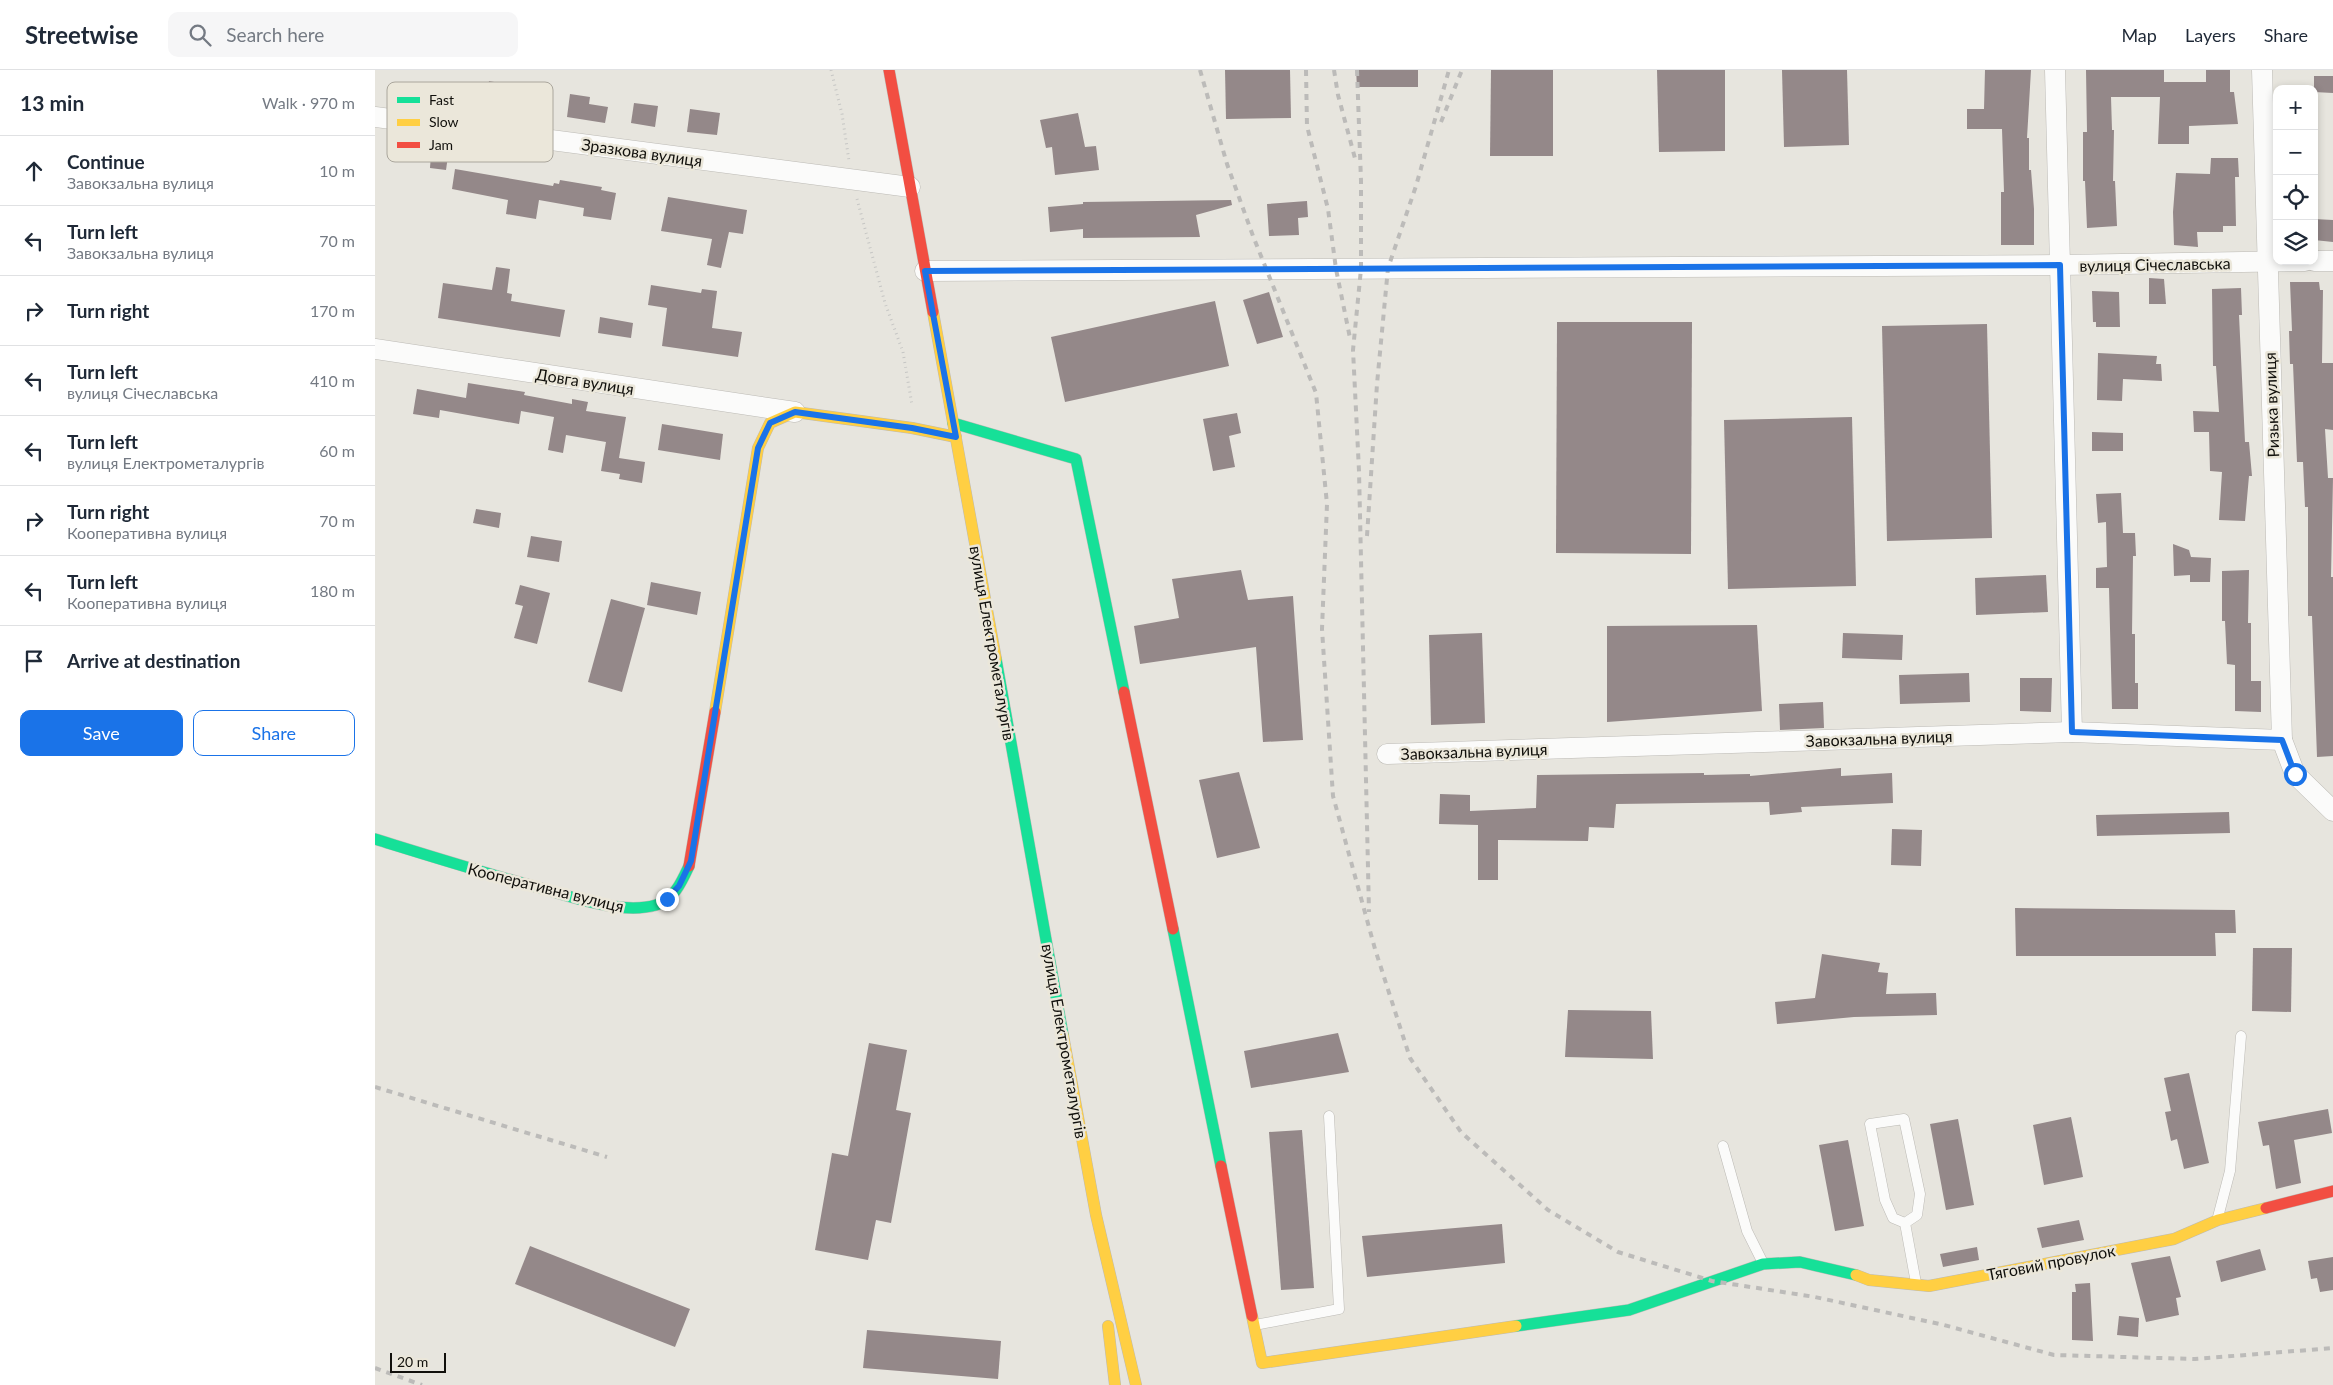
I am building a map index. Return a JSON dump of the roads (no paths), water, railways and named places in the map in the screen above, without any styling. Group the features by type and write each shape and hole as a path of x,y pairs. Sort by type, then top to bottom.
{"street":[{"name":"вулиця Електрометалургів","path":"889,70 1096,1215"},
{"path":"2055,70 2072,732"},
{"name":"Ризька вулиця","path":"2262,70 2266,262 2282,740"},
{"name":"Зразкова вулиця","path":"553,141 910,188"},
{"path":"2318,261 2333,261"},
{"name":"вулиця Січеславська","path":"925,271 2060,265 2273,262"},
{"name":"Довга вулиця","path":"375,349 795,412"},
{"path":"795,412 912,428 956,437"},
{"name":"Кооперативна вулиця","path":"375,839 483,873 577,898 627,908 656,905 667,899 679,886 691,861 758,448 770,423 795,412"},
{"path":"953,423 1076,459 1254,1326"},
{"name":"Завокзальна вулиця","path":"1387,754 2072,732 2282,740"},
{"path":"2282,740 2295,774 2333,811"},
{"name":"Тяговий провулок","path":"1254,1326 1262,1363 1629,1310 1763,1264 1800,1262 1844,1271 1869,1280 1929,1286 2174,1239 2218,1220 2333,1191"},
{"path":"1096,1215 1115,1385"},
{"path":"1096,1215 1136,1385"}],"lane":[{"path":"2218,1220 2230,1171 2241,1036"},
{"path":"1254,1326 1339,1309 1329,1116"},
{"path":"1904,1119 1920,1194 1917,1215 1905,1223 1893,1218 1885,1200 1870,1124 1904,1119"},
{"path":"1723,1146 1747,1231 1763,1264"},
{"path":"1905,1223 1916,1284"}],"railway":[{"path":"1200,70 1227,164 1253,236 1316,393 1327,504 1322,629 1333,796 1375,949 1410,1058 1461,1132 1548,1210 1618,1252 1712,1281 1815,1297 1944,1325 2054,1355 2195,1359 2333,1348"},
{"path":"1306,70 1307,126 1328,209 1336,269 1350,338"},
{"path":"1334,70 1338,95 1356,162"},
{"path":"1357,70 1361,181 1361,269 1353,350 1359,471 1369,912"},
{"path":"1367,536 1377,384 1388,268 1416,186 1449,70"},
{"path":"1441,122 1462,70"},
{"path":"375,1087 607,1157"},
{"path":"375,1368 422,1385"}]}
